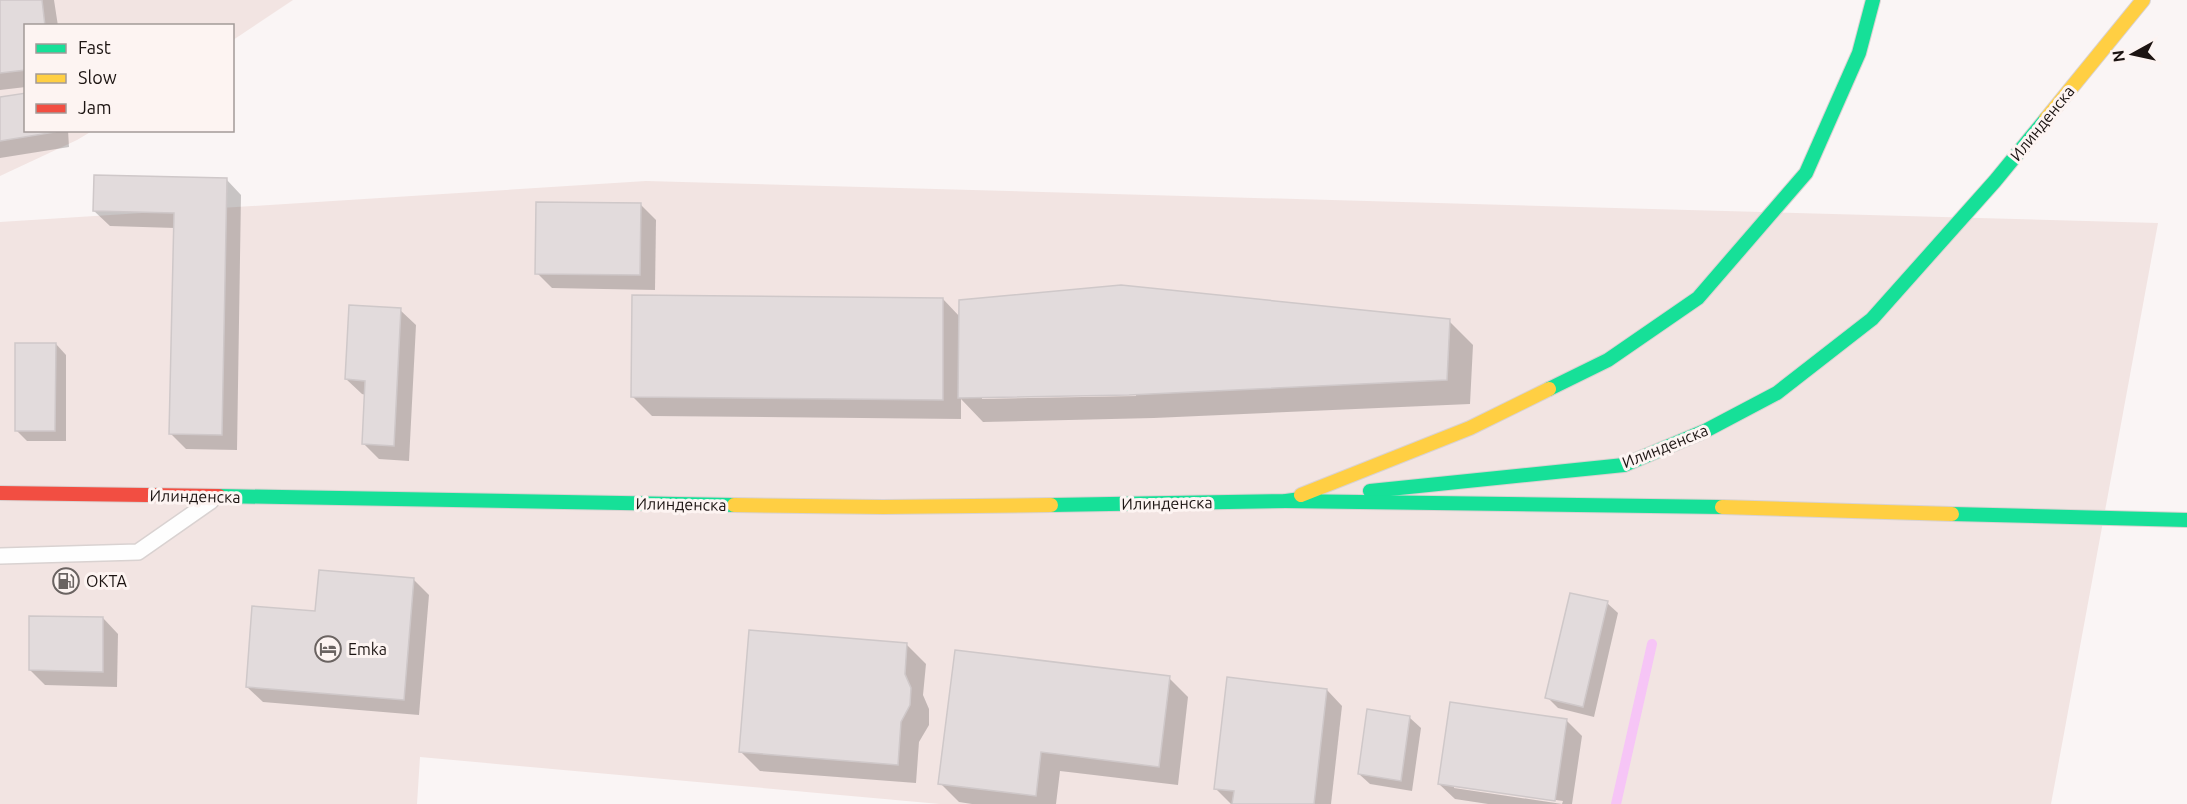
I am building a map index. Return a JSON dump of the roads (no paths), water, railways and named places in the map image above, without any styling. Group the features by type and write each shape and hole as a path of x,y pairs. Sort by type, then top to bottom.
{"main road":[{"path":"1286,501 1470,428 1608,360 1698,298 1806,173 1859,53 1873,0"},
{"name":"Илинденска","path":"0,493 883,507 1286,501 1624,465 1705,431 1777,393 1872,319 1995,180 2143,0"},
{"path":"1286,501 1779,508 2187,520"}],"lane":[{"path":"0,556 138,552 218,496"}],"waterway":[{"path":"1616,804 1652,644"}],"place":[{"name":"ОКТА","path":"66,581"},
{"name":"Emka","path":"328,649"}]}
